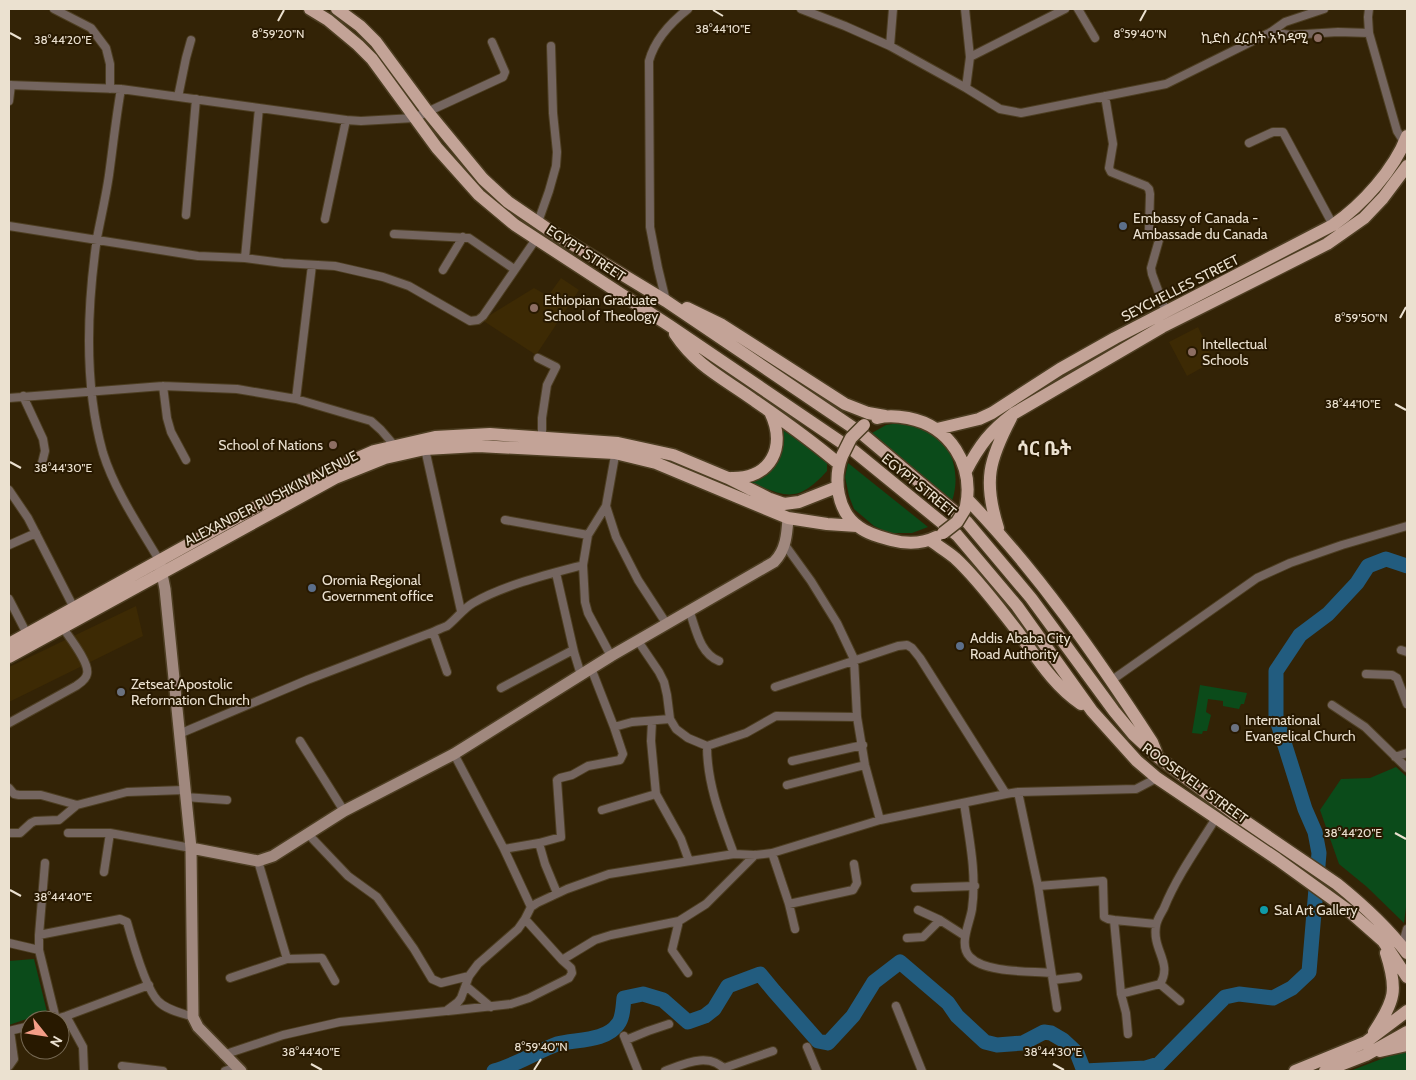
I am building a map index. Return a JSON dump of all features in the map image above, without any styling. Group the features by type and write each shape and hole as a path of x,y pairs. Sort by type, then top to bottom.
{"main road":[{"name":"EGYPT STREET","path":"310,9 328,20 372,59 437,148 479,194 515,225 670,326 854,452 957,535"},
{"name":"EGYPT STREET","path":"337,9 360,26 376,42 427,111 483,179 508,202 668,303 862,433 967,522"},
{"name":"SEYCHELLES STREET","path":"938,429 979,419 992,413 1060,369 1115,338 1333,225 1350,214 1372,190 1387,172 1406,142"},
{"name":"SEYCHELLES STREET","path":"966,471 980,444 997,426 1013,414 1162,327 1327,244 1364,218 1384,198 1407,166"},
{"path":"668,303 689,308 722,325 845,404 868,413 920,420 938,429 960,455 966,471 968,484 966,504 956,522 943,533 930,540 916,543 901,542 868,533 857,526 844,510 837,487 836,476 841,459 851,438 864,424 871,419 885,416"},
{"path":"670,326 681,344 716,376 817,446 841,459"},
{"path":"728,478 750,477 764,469 774,456 777,448 777,435 770,412"},
{"path":"1000,533 991,506 990,474 997,446 1013,414"},
{"name":"ALEXANDER PUSHKIN AVENUE","path":"9,644 63,628 254,508 324,473 374,451 435,437 617,448 788,518 857,526"},
{"name":"ALEXANDER PUSHKIN AVENUE","path":"9,657 35,635 74,608 335,478 385,458 424,449 478,440 542,437 673,455 728,478 770,500 784,504 799,502 837,487"},
{"path":"966,504 1000,533 1030,568 1112,680 1152,742 1159,758"},
{"name":"ROOSEVELT STREET","path":"967,522 1031,598 1133,734 1159,758 1364,905 1406,951"},
{"name":"ROOSEVELT STREET","path":"957,535 1017,606 1092,711 1123,747 1158,778 1349,910 1383,941 1407,977"},
{"path":"930,540 962,566 1004,614 1063,690 1092,711"},
{"path":"1366,1049 1387,1013 1393,998 1392,971 1383,941"},
{"path":"1325,1071 1366,1049 1407,1011"},
{"path":"1295,1071 1366,1049 1407,1032"},
{"path":"1366,1049 1407,1045"}],"street":[{"path":"54,9 91,28 106,48 110,64 110,89"},
{"path":"328,20 337,9"},
{"path":"668,303 658,268 650,227 650,61 653,47 658,38 688,9"},
{"path":"801,9 821,13 890,46 1000,109 1021,113 1166,84 1271,32 1285,22 1324,9"},
{"path":"890,46 893,9"},
{"path":"965,9 970,57 966,88"},
{"path":"970,57 1065,9"},
{"path":"1078,9 1095,38"},
{"path":"1369,9 1369,34 1396,131 1406,142"},
{"path":"1271,32 1290,35 1338,32 1369,34"},
{"path":"178,97 191,40"},
{"path":"9,101 10,85 121,89 346,120 414,118 503,77 505,72 492,42"},
{"path":"538,222 556,166 552,46"},
{"path":"121,89 113,133 109,175 97,240 91,300 89,356 92,391 98,432 104,454 127,504 160,566 165,589 184,794 191,848 193,1017 198,1027 223,1055 239,1069"},
{"path":"1104,96 1113,144 1109,168 1111,172 1146,186 1150,194 1149,229 1159,240 1151,268 1166,312"},
{"path":"186,215 196,99"},
{"path":"246,258 259,108"},
{"path":"325,219 346,120"},
{"path":"1249,143 1273,132 1283,132 1333,225"},
{"path":"9,226 198,256 335,266 383,277 409,286 470,321 478,320 483,316 536,239"},
{"path":"394,234 469,238 514,269"},
{"path":"443,270 462,237"},
{"path":"296,399 312,265"},
{"path":"538,358 556,367 547,385 542,418 542,437"},
{"path":"162,386 171,432 186,460"},
{"path":"9,398 162,386 237,389 296,399 370,421 394,445"},
{"path":"23,396 43,439 45,451 42,463"},
{"path":"610,656 584,602 583,565 588,534 606,506 617,448"},
{"path":"424,449 461,612"},
{"path":"9,490 36,533 74,608"},
{"path":"606,506 616,536 638,580 666,623"},
{"path":"68,833 110,834 258,861 273,856 344,812 454,754 610,656 774,562 779,557 784,545 788,518"},
{"path":"505,520 588,534"},
{"path":"1112,680 1257,578 1290,563 1407,526"},
{"path":"9,545 36,533"},
{"path":"784,545 811,581 837,623 854,659 857,716 865,765 880,820"},
{"path":"179,734 307,680 446,626 461,612 493,593 583,565"},
{"path":"504,849 561,837 557,780 572,775 588,766 620,760 623,754 614,727 586,671 573,650 556,573"},
{"path":"9,599 35,635"},
{"path":"689,610 702,646 711,658 719,661"},
{"path":"9,723 76,686 83,681 87,674 79,653 63,628"},
{"path":"432,632 446,672"},
{"path":"638,641 664,682 670,719 676,729 707,746 746,733 776,716 857,716"},
{"path":"775,686 854,659 907,645 912,648 1006,794"},
{"path":"501,688 573,650"},
{"path":"1366,674 1392,675 1397,678 1407,704"},
{"path":"1332,705 1365,727 1407,768"},
{"path":"614,727 632,722 670,719"},
{"path":"652,720 651,741 656,794 681,838 689,861"},
{"path":"300,741 344,812"},
{"path":"792,760 863,745"},
{"path":"707,746 709,776 717,807 734,854"},
{"path":"1395,757 1407,753"},
{"path":"454,754 504,849 531,907"},
{"path":"787,785 865,765"},
{"path":"446,1011 458,1002 469,976 484,957 518,929 531,907 557,894 609,874 734,854 754,855 772,853 880,820 1006,794 1018,792 1136,789 1158,778"},
{"path":"9,788 14,794 41,795 77,805"},
{"path":"9,833 20,833 30,823 35,821 59,820 77,805 127,792 184,794 227,800"},
{"path":"1018,792 1038,886 1057,1008"},
{"path":"602,810 656,794"},
{"path":"964,802 974,886 971,912 965,936 965,947 970,958 984,966 993,968 1052,976 1078,977"},
{"path":"1121,994 1160,984 1164,977 1166,969 1155,941 1156,924 1169,894 1216,818"},
{"path":"104,872 110,834"},
{"path":"308,834 348,876 377,897 414,949 432,980 441,983 469,976"},
{"path":"539,843 548,875 557,894"},
{"path":"772,853 795,929"},
{"path":"562,960 595,940 679,921 706,904 754,855"},
{"path":"258,861 287,959"},
{"path":"45,863 39,950 52,1010"},
{"path":"788,904 853,890 857,883 854,864"},
{"path":"1038,886 1103,881 1104,917 1114,920 1156,924"},
{"path":"915,888 974,886"},
{"path":"918,910 940,920 965,936"},
{"path":"39,935 124,919 127,922 135,951 154,997 163,1005 193,1017"},
{"path":"223,1055 283,1035 340,1022 511,1004 569,978 572,973 571,968 525,919"},
{"path":"907,938 923,937 940,920"},
{"path":"1114,920 1121,994 1126,1013 1128,1034"},
{"path":"679,921 672,950 688,973"},
{"path":"1406,951 1407,929"},
{"path":"9,943 39,950"},
{"path":"230,978 287,959 322,958 336,981"},
{"path":"1160,984 1180,1001"},
{"path":"70,1015 149,985"},
{"path":"466,986 491,1007"},
{"path":"896,1006 922,1071"},
{"path":"70,1023 83,1046 84,1071"},
{"path":"638,1071 625,1038 669,1024"},
{"path":"9,1031 14,1059 9,1066"},
{"path":"807,1047 817,1071"},
{"path":"665,1071 698,1060 713,1063 725,1070 773,1051"},
{"path":"122,1066 163,1071"},
{"path":"225,1071 239,1069"}],"shaded area":[{"name":"Ethiopian Graduate School of Theology","path":"561,278 579,290 536,355 482,320 534,288 548,296"},
{"name":"Intellectual Schools","path":"1198,327 1214,361 1187,376 1169,342"},
{"path":"136,606 143,636 9,702 9,667"}],"green space":[{"path":"899,423 917,425 930,431 946,446 951,456 956,478 952,501 872,433 886,425"},
{"path":"779,428 815,450 827,461 827,471 817,482 799,493 782,494 748,481 759,477"},
{"path":"848,463 928,527 912,533 889,533 874,526 854,509 845,477"},
{"path":"1200,685 1247,693 1244,704 1241,704 1239,709 1223,706 1223,701 1208,699 1206,712 1211,715 1207,731 1203,731 1202,734 1192,733"},
{"path":"1396,767 1407,777 1407,899 1404,923 1367,887 1339,864 1320,810 1341,779 1370,778"},
{"path":"34,959 47,1010 20,1010 20,1021 9,1025 9,961"},
{"path":"1402,1051 1407,1051 1407,1071 1350,1071"}],"waterway":[{"path":"494,1071 557,1044 590,1039 606,1034 613,1030 620,1021 624,998 643,994 663,1000 688,1022 705,1016 714,1009 728,986 760,974 818,1041 828,1043 853,1016 874,982 900,962 948,1003 957,1016 985,1042 997,1045 1023,1043 1044,1032 1051,1033 1063,1040 1077,1053 1084,1071 1146,1068 1159,1064 1225,997 1239,994 1273,998 1292,988 1309,972 1319,853 1315,832 1305,809 1276,717 1276,671 1300,635 1328,614 1357,583 1368,566 1386,559 1407,566"}],"place":[{"name":"ኪድስ ፈርስት አካዳሚ","path":"1318,38"},
{"name":"Embassy of Canada - Ambassade du Canada","path":"1123,226"},
{"name":"Ethiopian Graduate School of Theology","path":"534,308"},
{"name":"Intellectual Schools","path":"1192,352"},
{"name":"School of Nations","path":"333,445"},
{"name":"Oromia Regional Government office","path":"312,588"},
{"name":"Addis Ababa City Road Authority","path":"960,646"},
{"name":"Zetseat Apostolic Reformation Church","path":"121,692"},
{"name":"International Evangelical Church","path":"1235,728"},
{"name":"Sal Art Gallery","path":"1264,910"}],"district":[{"name":"ሳር ቤት","path":"1044,448"}]}
